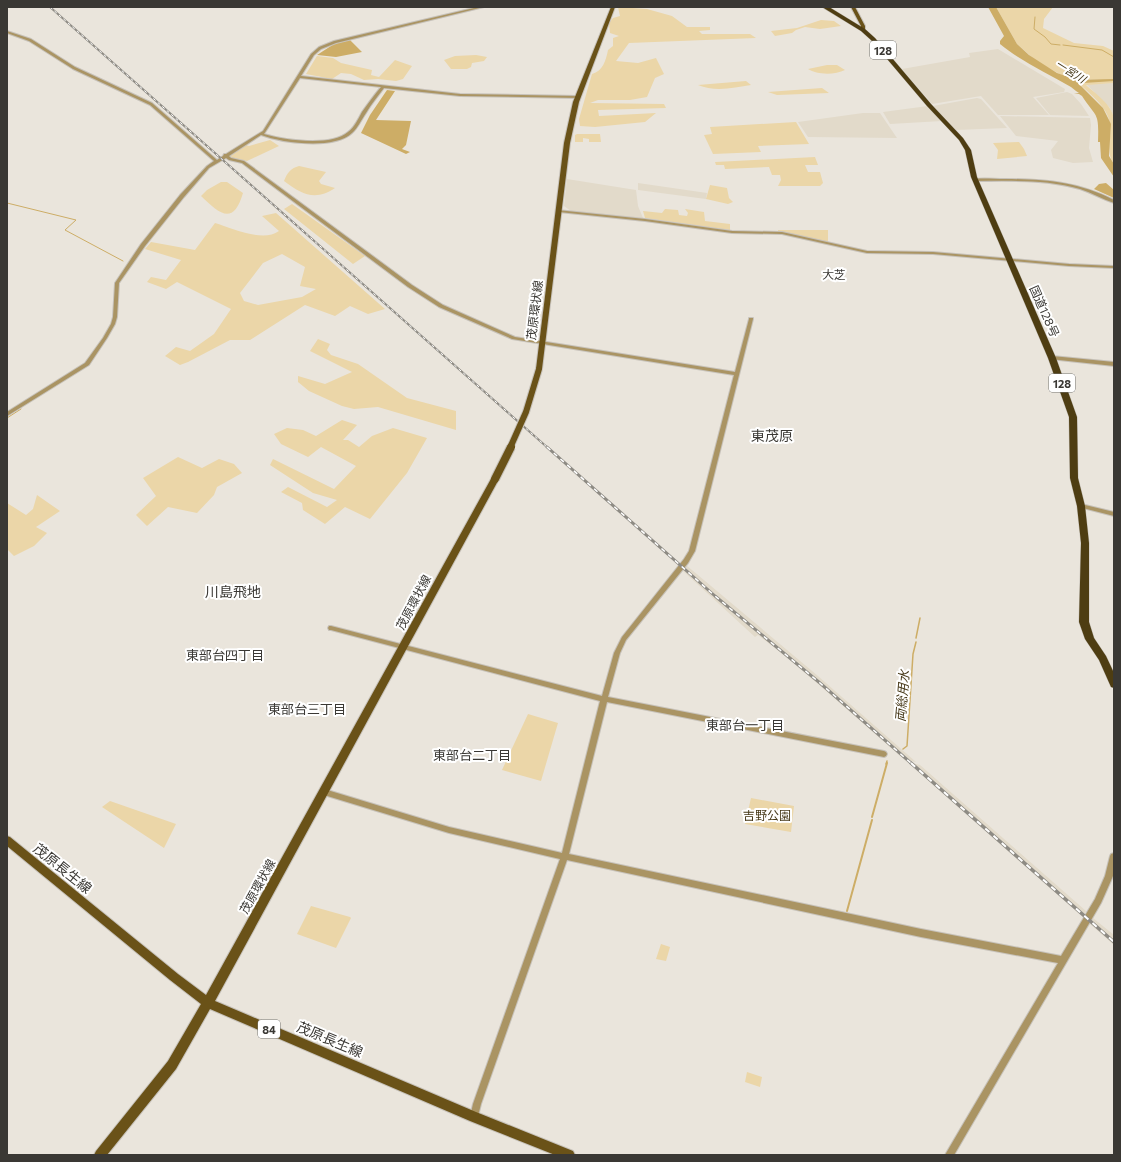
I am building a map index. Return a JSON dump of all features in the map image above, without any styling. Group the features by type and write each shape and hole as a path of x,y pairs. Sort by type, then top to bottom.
{"highway":[{"name":"国道128号","path":"825,7 863,30 873,39 929,105 961,139 971,156 975,180 1052,358 1072,417 1074,478 1081,506 1084,543 1084,622 1090,640 1102,659 1114,684"}],"main road":[{"name":"茂原環状線","path":"100,1155 172,1065 208,1003 403,647 521,427 530,404 540,369 567,144 578,97 614,7"},
{"path":"853,7 863,26 863,30"},
{"name":"茂原長生線","path":"7,840 174,977 208,1003 474,1117 569,1155"}],"street":[{"path":"7,414 87,364 113,324 115,317 117,283 143,245 178,200 208,167 225,155 261,134 315,52 326,45 482,7"},
{"path":"7,32 30,40 74,68 151,104 216,161"},
{"path":"299,77 460,95 578,97"},
{"path":"261,134 282,140 304,142 319,142 343,138 352,131 383,87"},
{"path":"225,155 230,159 243,162 262,178 410,286 440,306 514,338 542,344 737,374"},
{"path":"975,180 1040,180 1058,182 1089,190 1114,202"},
{"path":"559,211 645,220 732,232 782,234 867,252 933,253 1114,267"},
{"path":"347,239 352,235"},
{"path":"474,1117 477,1104 565,856 617,653 624,639 686,561 692,550 751,319"},
{"path":"1052,358 1114,364"},
{"path":"1081,506 1114,514"},
{"path":"331,628 604,699 884,754"},
{"path":"324,792 449,830 921,933 1062,960"},
{"path":"949,1155 1098,901 1109,876 1114,856"}],"shaded area":[{"path":"988,7 996,7 1017,44 1029,55 1057,73 1077,80 1078,83 1103,108 1111,124 1109,156 1114,164 1114,177 1101,158 1100,142 1098,142 1098,125 1094,112 1082,96 1079,94 1074,94 1079,93 1071,87 1026,62 1000,44 1000,41 1004,36"},
{"path":"350,40 362,52 336,57 317,55 334,44"},
{"path":"998,49 1065,89 1064,92 1033,97 1049,115 998,115 981,96 932,104 902,69 970,57 969,53"},
{"path":"1114,83 1114,118 1110,108 1086,84"},
{"path":"387,90 395,91 376,120 411,121 406,145 402,149 410,152 406,154 361,133 370,115"},
{"path":"1067,92 1072,94 1089,116 1050,115 1036,98"},
{"path":"977,98 981,99 1007,128 956,130 933,106"},
{"path":"928,106 942,121 890,124 883,112"},
{"path":"863,113 880,113 897,138 808,137 798,122"},
{"path":"1000,116 1090,118 1091,125 1089,148 1093,162 1073,163 1053,158 1051,150 1058,141 1016,136"},
{"path":"567,179 636,190 638,206 643,218 571,211 564,206"},
{"path":"638,183 707,193 706,199 638,190"},
{"path":"1106,183 1114,190 1114,198 1094,189 1099,184"},
{"path":"686,565 818,676 916,762 905,760 793,662 758,635 755,637 682,570"},
{"path":"908,762 920,765 1086,911 1083,917"},
{"path":"1093,918 1114,935 1114,945 1090,924"}],"green space":[{"path":"618,7 647,9 672,16 687,27 710,27 710,30 699,31 702,34 750,34 756,38 629,43 616,61 638,63 656,58 664,74 655,78 647,97 630,100 598,100 590,103 664,104 666,108 598,110 599,116 656,113 645,122 595,127 580,126 579,119 592,74 596,73 601,68 608,50 613,46 613,38 619,36 610,33 609,23 613,18 620,16"},
{"path":"996,7 1053,7 1044,19 1043,28 1074,43 1103,46 1114,51 1114,80 1074,79 1065,77 1045,66 1034,59 1017,44"},
{"path":"821,20 834,21 841,26 820,29 805,27 792,33 775,36 771,31 797,28"},
{"path":"476,55 487,57 484,61 472,63 471,67 467,69 451,69 444,60 455,56"},
{"path":"317,56 333,58 341,63 372,70 371,75 379,77 395,60 412,66 403,79 396,81 378,79 364,80 351,74 341,73 332,79 306,74"},
{"path":"827,65 837,65 845,70 826,74 808,69"},
{"path":"746,81 751,85 717,89 698,85"},
{"path":"1114,81 1114,83 1086,85 1110,108 1114,118 1114,164 1109,150 1110,124 1106,112 1102,106 1077,82"},
{"path":"822,88 829,93 777,95 768,92"},
{"path":"796,122 809,144 758,146 761,152 713,154 704,135 712,134 710,127"},
{"path":"600,134 601,142 589,142 589,139 583,138 583,142 575,142 575,135"},
{"path":"270,140 279,146 247,161 228,157 246,145 249,146"},
{"path":"1019,142 1027,156 997,159 998,150 993,143"},
{"path":"815,157 818,165 805,165 808,172 820,172 823,183 820,186 778,186 781,180 780,175 772,175 769,167 725,169 724,165 716,165 715,162"},
{"path":"299,166 326,172 319,181 321,184 335,188 328,192 315,195 309,195 297,190 284,181 290,171"},
{"path":"221,182 227,182 243,193 239,204 235,210 230,213 225,214 201,196 207,190"},
{"path":"710,185 727,188 729,198 733,202 728,204 706,199"},
{"path":"292,204 365,256 353,264 284,209"},
{"path":"665,209 678,210 679,215 687,216 688,213 685,209 704,212 705,221 730,224 730,230 645,218 643,211 662,213"},
{"path":"276,213 385,309 368,314 350,306 335,316 305,305 250,340 230,340 180,365 165,356 176,347 190,351 214,334 231,309 177,282 166,289 147,282 151,277 166,280 181,260 145,249 151,242 195,250 215,223 256,235 265,236 279,231 262,216","holes":["282,254 305,267 300,286 316,289 302,297 258,305 244,301 240,293 263,263"]},
{"path":"828,230 828,242 778,231"},
{"path":"318,339 330,344 327,350 331,355 358,364 407,398 456,411 456,430 378,407 354,409 342,406 309,391 298,382 298,376 325,384 352,372 310,351"},
{"path":"342,420 357,425 343,440 348,440 359,447 372,436 393,428 427,438 407,473 370,519 345,507 325,524 303,510 302,503 281,492 288,487 327,507 337,500 313,493 270,465 273,459 334,489 356,466 321,447 308,457 281,444 274,434 287,428 303,430 316,436"},
{"path":"178,457 202,468 219,459 234,464 242,473 217,487 214,495 197,513 168,507 147,526 136,515 156,496 143,478"},
{"path":"37,495 60,511 36,527 47,533 34,546 14,556 7,549 7,503 26,515 33,509"},
{"path":"528,714 558,723 541,781 502,770"},
{"name":"吉野公園","path":"751,798 794,806 791,832 745,824"},
{"path":"110,801 176,824 164,848 102,807"},
{"path":"311,906 351,918 336,948 297,934"},
{"path":"661,944 670,947 666,961 656,959"},
{"path":"747,1072 762,1077 760,1087 745,1082"}],"waterway":[{"path":"1035,17 1034,29 1045,37 1051,44 1060,45"},
{"path":"1063,45 1102,50 1114,57"},
{"name":"一宮川","path":"1068,82 1114,80"},
{"path":"7,203 76,220 65,230 123,261"},
{"path":"7,418 21,409"},
{"name":"両総用水","path":"916,638 920,618"},
{"name":"両総用水","path":"903,749 907,746 913,654 916,642"},
{"name":"両総用水","path":"872,817 887,763"},
{"name":"両総用水","path":"847,911 872,820"}],"railway":[{"path":"50,7 548,448"},
{"path":"547,447 715,596 820,683 912,764"},
{"path":"911,763 1114,942"}],"district":[{"name":"大芝","path":"834,274"},
{"name":"東茂原","path":"772,435"},
{"name":"川島飛地","path":"233,591"},
{"name":"東部台四丁目","path":"225,655"},
{"name":"東部台三丁目","path":"307,709"},
{"name":"東部台一丁目","path":"745,725"},
{"name":"東部台二丁目","path":"472,755"}]}
